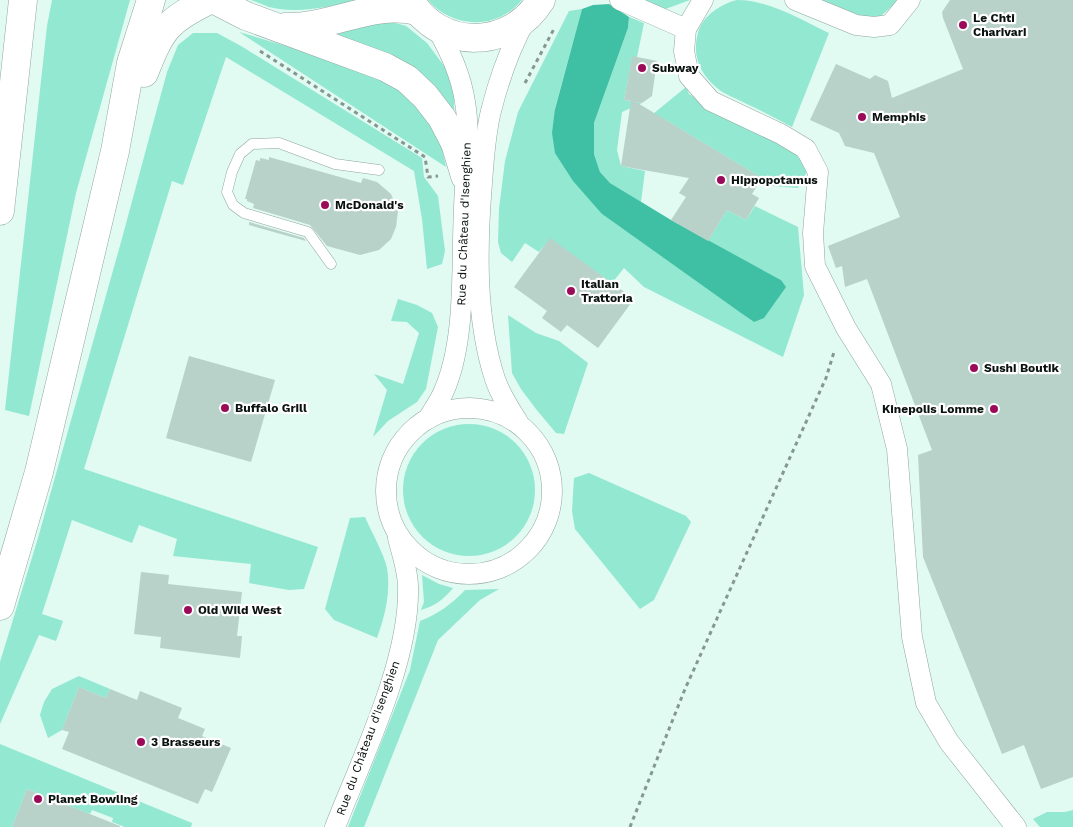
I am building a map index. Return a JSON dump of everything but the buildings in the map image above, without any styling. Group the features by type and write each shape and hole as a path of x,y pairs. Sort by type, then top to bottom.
{"main road":[{"path":"0,211 23,0"},
{"path":"0,606 39,472 115,151 131,63 151,0"},
{"path":"115,151 154,47 161,34 170,23 184,13 209,0"},
{"path":"215,0 246,16 276,25 385,67 407,79 418,87 445,124 458,151 465,176"},
{"path":"276,25 287,27 321,24 378,9 404,8 421,13"},
{"name":"Rue du Château d'Isenghien","path":"421,13 462,37 480,38 506,32 534,8"}],"street":[{"path":"620,0 686,29"},
{"path":"703,0 686,29 684,51 689,76 711,101 781,134 806,149 818,172 814,233 815,266 850,333 881,384 897,448 912,637 926,703 950,742 1016,827"},
{"path":"795,0 856,25 874,27 890,25 910,0"},
{"name":"Rue du Château d'Isenghien","path":"518,422 500,392 488,349 480,292 479,236 484,152 491,112 505,64 534,8"},
{"name":"Rue du Château d'Isenghien","path":"421,13 456,65 467,118 461,301 455,349 444,392 428,419"},
{"path":"473,408 492,410 518,422 532,435 542,450 550,468 553,491 552,502 546,525 540,535 526,552 507,566 473,575 439,569 419,558 396,531 386,499 391,461 400,444 413,430 428,419 445,411 473,408"},
{"name":"Rue du Château d'Isenghien","path":"335,827 382,708 403,637 407,612 408,585 396,531"}],"lane":[{"path":"331,264 308,232 244,213 233,205 227,192 232,172 240,154 252,144 279,142 334,164 379,170"}],"path":[{"path":"523,87 559,21"},
{"path":"255,48 425,157 428,177 465,176"},
{"path":"630,827 685,690 823,386 834,352 850,333"}],"shaded area":[{"path":"52,0 130,0 76,193 29,416 5,410 47,26"},
{"path":"251,0 357,0 325,7 290,10 269,7"},
{"path":"428,0 522,0 512,10 500,17 488,21 475,22 462,21 450,16 438,10"},
{"path":"646,0 690,0 660,11"},
{"path":"737,0 761,3 773,7 829,33 792,127 720,90 701,70 696,49 700,27 713,12 725,4"},
{"path":"819,0 899,0 881,16 869,21"},
{"path":"609,4 629,17 628,28 594,123 594,154 600,172 610,183 671,220 781,280 786,287 764,318 754,322 602,214 573,181 555,153 552,133 555,109 582,9 593,5"},
{"path":"582,9 555,108 602,214 754,322 781,280 708,241 727,210 746,220 755,206 798,227 804,295 783,357 644,287 624,268 612,283 550,239 539,252 525,243 512,262 501,253 498,242 499,209 505,161 518,112 569,11"},
{"path":"629,17 644,23 637,57 632,57 624,100 642,103 622,112 617,150 621,166 645,171 641,202 610,183 600,172 594,154 594,123 628,28"},
{"path":"388,21 406,26 427,43 447,70 454,89 454,116 322,37"},
{"path":"239,32 335,62 378,79 403,92 426,115 436,131 446,167"},
{"path":"193,33 217,33 241,46 422,158 424,177 438,196 445,251 442,264 427,269 422,219 414,171 226,57 183,185 172,181 84,469 318,547 304,589 289,590 249,583 251,564 173,556 177,539 139,525 132,543 72,520 42,614 63,621 56,641 39,635 0,724 0,662 38,538 167,72 178,45"},
{"path":"686,87 689,94 746,129 791,148 808,170 798,188 771,186 762,178 664,119 652,128 627,124 653,114"},
{"path":"398,299 417,305 432,313 438,327 426,389 417,402 388,421 373,437 387,390 374,374 403,384 419,333 407,322 391,321"},
{"path":"508,315 536,333 559,341 588,363 564,434 556,433 521,389 512,373"},
{"path":"469,424 482,425 494,429 516,443 530,465 534,477 534,503 530,515 516,537 494,551 482,555 469,556 456,555 444,551 422,537 408,515 404,503 403,490 404,477 408,465 422,443 444,429 456,425"},
{"path":"589,473 686,516 691,522 654,600 640,609 575,529 572,511 574,478"},
{"path":"365,517 383,556 388,577 386,603 377,638 334,620 325,609 350,518"},
{"path":"422,575 439,584 453,588 439,602 421,610 424,602"},
{"path":"499,589 480,600 438,640 364,827 348,827 410,670 420,621 444,608 465,590"},
{"path":"79,676 110,689 106,698 79,687 62,730 48,738 40,715 44,702 52,689"},
{"path":"0,744 192,823 191,827 125,827 112,822 113,818 92,810 90,814 27,789 12,827 0,827"},
{"path":"1073,810 1073,827 1040,827 1033,819 1047,812"}],"place":[{"name":"Le Chti Charivari","path":"963,25"},
{"name":"Subway","path":"642,68"},
{"name":"Memphis","path":"862,117"},
{"name":"Hippopotamus","path":"721,180"},
{"name":"McDonald's","path":"325,205"},
{"name":"Italian Trattoria","path":"571,291"},
{"name":"Sushi Boutik","path":"974,368"},
{"name":"Buffalo Grill","path":"225,408"},
{"name":"Kinepolis Lomme","path":"994,409"},
{"name":"Old Wild West","path":"188,610"},
{"name":"3 Brasseurs","path":"141,742"},
{"name":"Planet Bowling","path":"38,799"}]}
